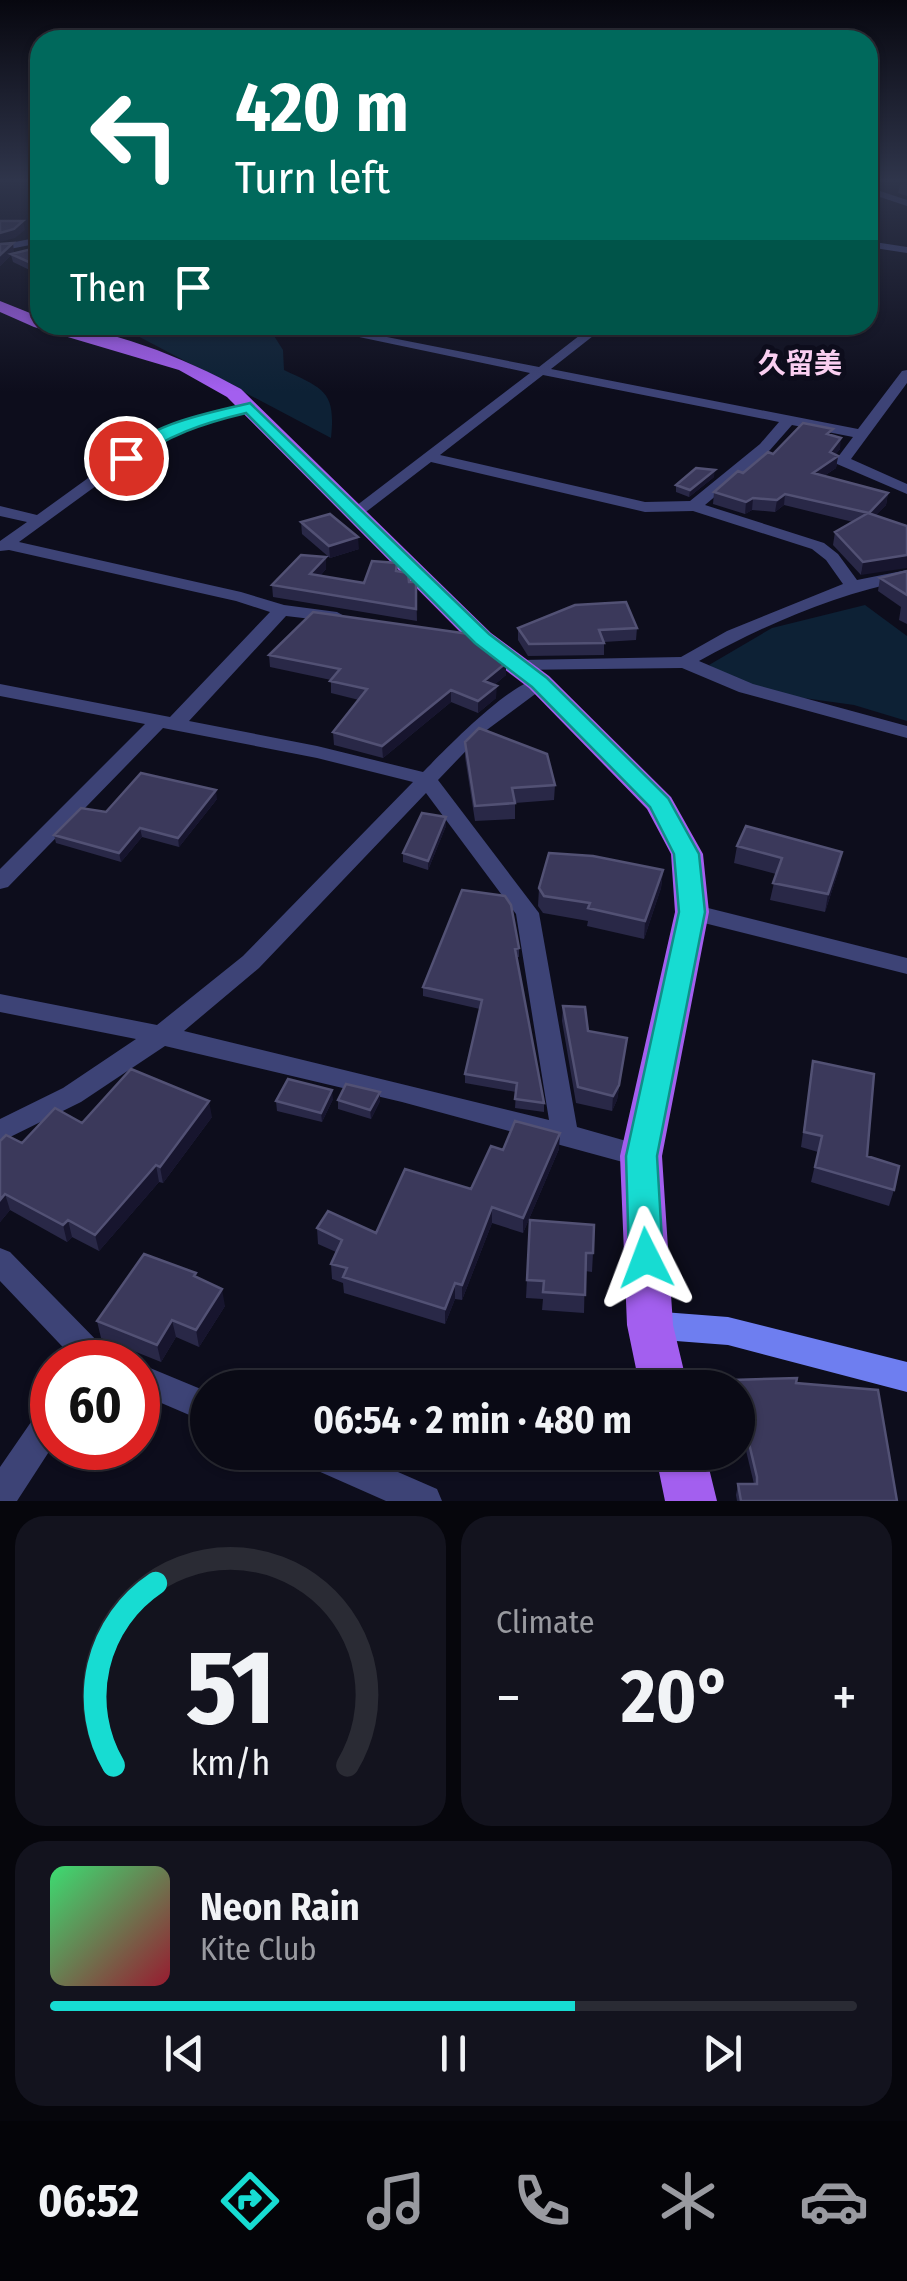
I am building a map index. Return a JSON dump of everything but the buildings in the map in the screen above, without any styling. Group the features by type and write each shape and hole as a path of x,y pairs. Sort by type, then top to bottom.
{"main road":[{"path":"0,306 30,319"},
{"path":"80,335 186,366 234,393 482,639 530,674 660,804 687,854 692,912 641,1156 650,1325 660,1370"},
{"path":"650,1325 728,1331 907,1377"},
{"path":"684,1470 691,1501"}],"street":[{"path":"358,335 860,434"},
{"path":"357,512 587,335"},
{"path":"907,374 842,460 907,489"},
{"path":"3,546 154,438 198,420 250,407"},
{"path":"694,506 765,448 788,421"},
{"path":"428,457 646,508 694,506 818,546 832,556 852,586"},
{"path":"0,511 40,520"},
{"path":"3,546 282,610 356,620"},
{"path":"0,1131 72,1095 160,1036 251,962 530,674 685,662 733,635 852,586 907,574"},
{"path":"0,882 282,610"},
{"path":"446,633 482,639"},
{"path":"685,662 746,688 907,732"},
{"path":"0,690 427,779 527,913 565,1136"},
{"path":"692,912 907,966"},
{"path":"0,1003 402,1089 641,1156"},
{"path":"0,1261 76,1340"},
{"path":"160,1387 190,1400"},
{"path":"0,1496 30,1452"},
{"path":"354,1470 425,1501"}],"water":[{"path":"136,335 274,335 283,350 284,370 318,387 329,401 331,438"},
{"path":"865,605 907,636 907,721 854,705 746,690 709,665 772,628"}],"district":[{"name":"久留美","path":"800,363"}],"route":[{"path":"126,458 154,438 198,420 250,407 482,639 539,682 660,804 687,854 692,912 641,1156 646,1258"}]}
